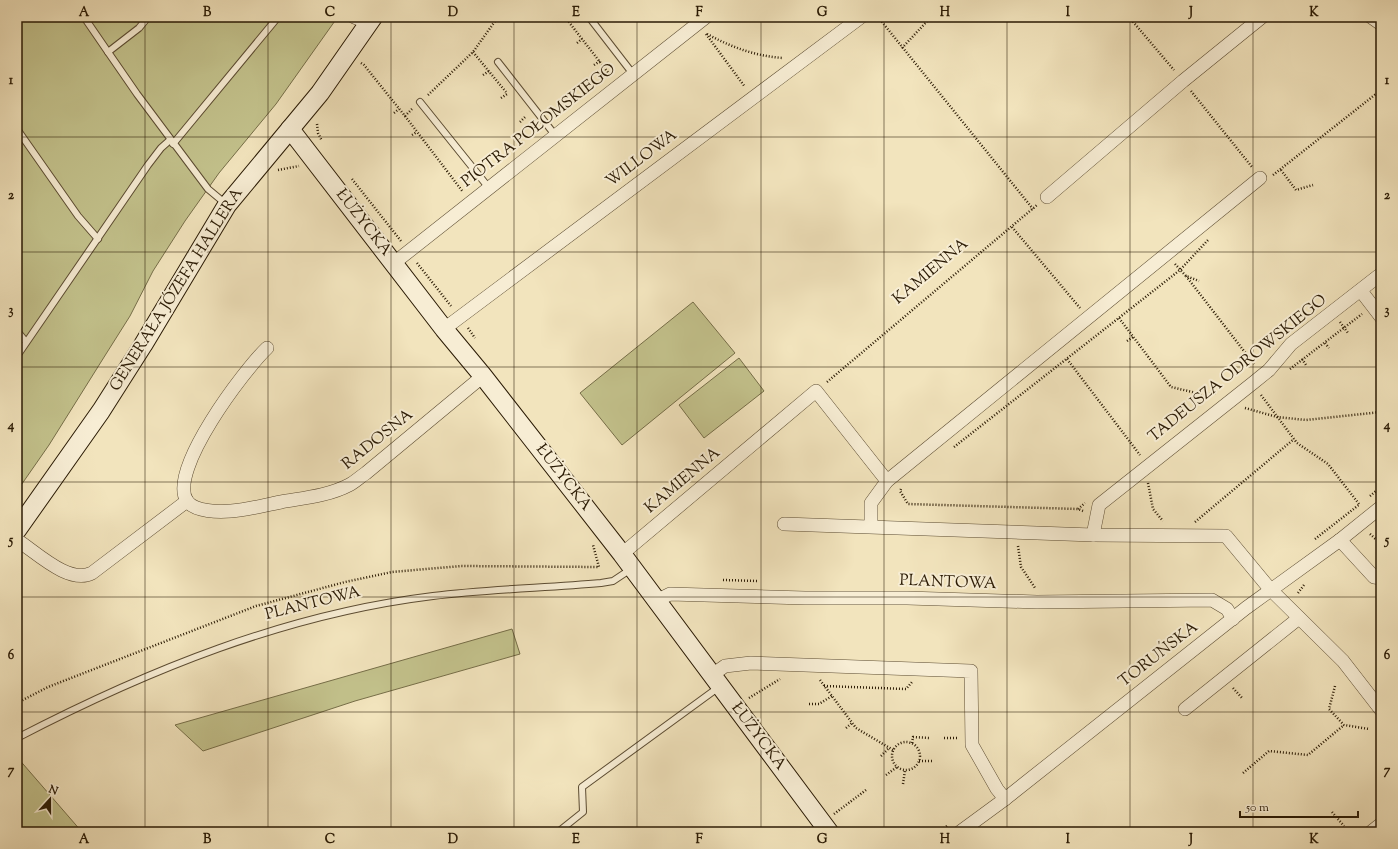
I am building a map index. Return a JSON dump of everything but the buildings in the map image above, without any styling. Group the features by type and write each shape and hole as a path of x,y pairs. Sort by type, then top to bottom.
{"street":[{"name":"WILLOWA","path":"444,329 861,17"},
{"path":"1047,197 1183,81 1262,17"},
{"path":"1371,17 1381,24"},
{"name":"GENERAŁA JÓZEFA HALLERA","path":"17,530 101,411 143,346 227,205 320,93 346,56 366,19"},
{"name":"PIOTRA POŁOMSKIEGO","path":"394,263 487,185 555,135 703,19"},
{"name":"ŁUŻYCKA","path":"290,129 444,329 483,376 633,568 656,601 829,832"},
{"path":"872,526 871,503 888,481 1260,178"},
{"name":"TADEUSZA ODROWSKIEGO","path":"1094,502 1230,402 1269,370 1291,344 1381,274"},
{"path":"1361,291 1381,317"},
{"path":"17,540 65,572 82,577 92,573 188,501 185,492 185,484 191,462 199,443 208,426 244,374 267,348"},
{"name":"RADOSNA","path":"188,501 204,509 231,511 321,494 348,486 366,473 483,376"},
{"path":"816,391 888,481"},
{"name":"KAMIENNA","path":"622,554 816,391"},
{"path":"1093,535 1097,518 1094,502"},
{"name":"TORUŃSKA","path":"960,832 1005,799 1270,589 1340,540 1381,507"},
{"path":"784,524 1019,531 1093,535 1226,536 1270,589 1343,660 1381,710"},
{"path":"1340,540 1374,577 1381,578"},
{"name":"PLANTOWA","path":"656,601 670,594 1037,602 1212,600 1227,609 1233,619"},
{"path":"1185,709 1299,618"},
{"path":"716,680 725,666 752,664 971,671 972,745 997,789 1005,799"},
{"path":"1371,832 1381,824"}],"lane":[{"path":"84,17 172,142 208,189 227,205"},
{"path":"108,52 139,28 148,17"},
{"path":"17,356 161,148 172,142 278,17"},
{"path":"589,17 633,74"},
{"path":"498,62 555,135"},
{"path":"420,102 487,185"},
{"path":"17,129 78,216 98,239"},
{"path":"17,331 26,342"},
{"name":"PLANTOWA","path":"17,738 76,708 197,655 274,629 350,610 432,596 506,588 568,586 613,581 633,568"},
{"path":"558,832 583,812 582,787 716,680"}],"path":[{"path":"405,116 474,52 498,17"},
{"path":"559,21 565,17 600,61 610,75 610,79"},
{"path":"878,17 1033,209"},
{"path":"902,48 931,17"},
{"path":"1129,17 1183,81 1260,178"},
{"path":"703,19 706,34 749,93"},
{"path":"706,34 749,53 766,57 785,58"},
{"path":"576,43 582,39"},
{"path":"474,52 512,100"},
{"path":"346,56 364,65 452,176 463,191 464,196 487,185"},
{"path":"594,65 600,61"},
{"path":"483,75 489,71"},
{"path":"1313,185 1296,190 1281,170 1381,90"},
{"path":"501,98 507,94"},
{"path":"394,113 399,109"},
{"path":"521,111 530,123"},
{"path":"520,122 526,117"},
{"path":"412,135 417,132"},
{"path":"430,158 435,155"},
{"path":"448,180 452,176"},
{"name":"KAMIENNA","path":"816,391 1047,197"},
{"path":"1012,227 1088,318"},
{"path":"1167,254 1186,276 1258,370"},
{"path":"948,452 1180,270"},
{"path":"1186,276 1199,281"},
{"path":"1286,372 1373,306"},
{"path":"1119,318 1171,387 1205,395 1211,393 1225,394 1230,402"},
{"path":"1127,341 1133,336"},
{"path":"1325,342 1329,348"},
{"path":"1066,359 1116,422 1140,454 1141,459"},
{"path":"1077,381 1081,378"},
{"path":"1254,397 1260,392 1297,443 1328,464 1359,504"},
{"path":"1094,403 1098,400"},
{"path":"1248,402 1242,407 1277,416 1306,420 1381,412"},
{"path":"1111,426 1116,422"},
{"path":"1191,525 1294,439"},
{"path":"1129,448 1133,445"},
{"path":"1142,485 1148,480 1153,509 1159,518 1166,523 1159,523"},
{"path":"904,486 900,491 908,504 1078,509 1097,518"},
{"path":"1078,509 1094,502"},
{"path":"1019,531 1018,548 1021,567 1036,590 1037,602"},
{"path":"1369,533 1381,544"},
{"path":"17,703 48,687 256,606 345,582 392,572 461,566 598,567"},
{"path":"817,676 856,728 893,750"},
{"path":"749,698 773,682 787,677"},
{"path":"824,686 906,689 916,677"},
{"path":"1230,683 1242,698"},
{"path":"1335,686 1330,709 1344,725 1369,729"},
{"path":"809,704 819,704 832,696"},
{"path":"846,728 852,723"},
{"path":"1243,774 1269,751 1308,755 1344,725"},
{"path":"944,738 961,738 961,732"},
{"path":"912,743 913,738 929,738"},
{"path":"907,742 912,743 920,752 920,761 914,768 905,770 897,766 893,759 893,750 899,744 907,742"},
{"path":"881,756 889,748"},
{"path":"920,761 934,761"},
{"path":"886,775 897,766"},
{"path":"903,784 905,770"},
{"path":"834,814 866,790"},
{"path":"1332,812 1344,826"}],"shaded area":[{"path":"17,17 337,18 276,104 219,173 185,221 153,271 130,316 49,445 17,491"},
{"path":"693,302 735,353 622,445 580,393"},
{"path":"739,358 764,391 704,438 679,405"},
{"path":"512,629 520,654 355,701 203,751 175,725"},
{"path":"17,757 82,832 17,832"}]}
